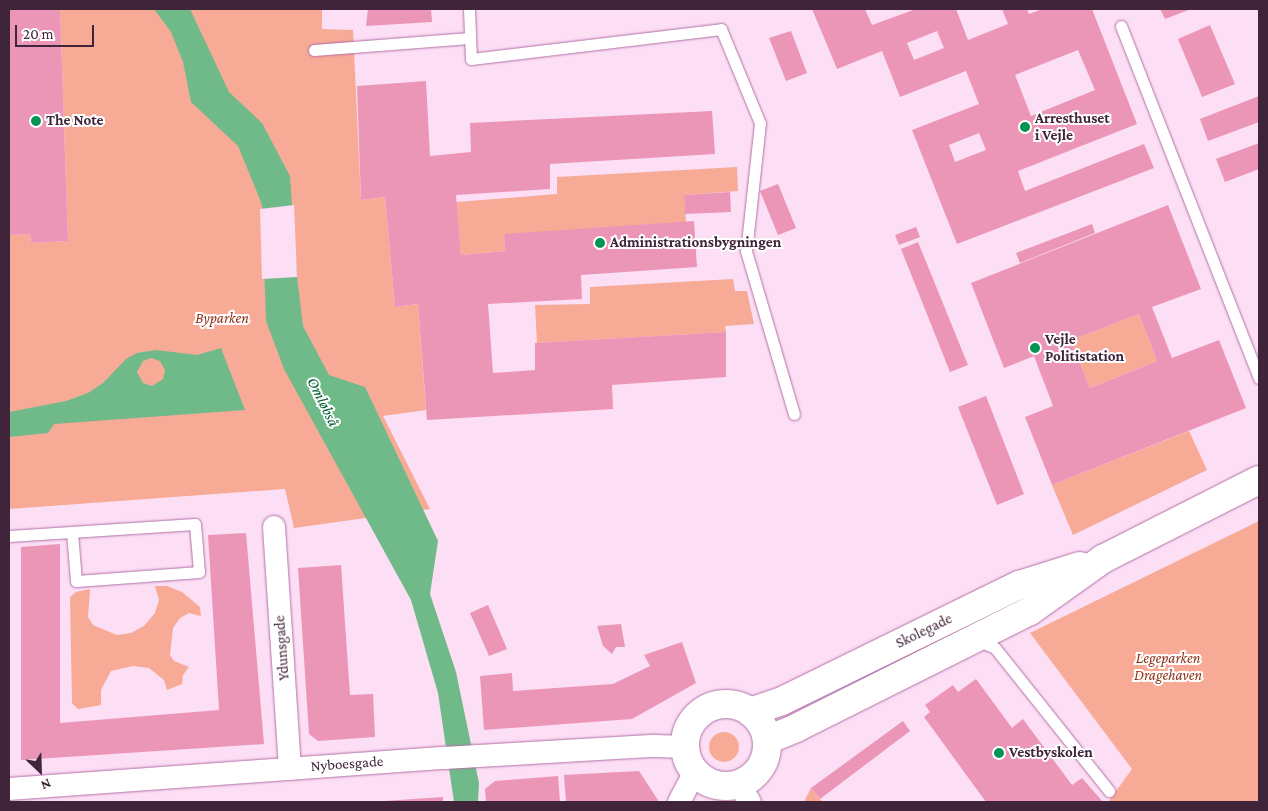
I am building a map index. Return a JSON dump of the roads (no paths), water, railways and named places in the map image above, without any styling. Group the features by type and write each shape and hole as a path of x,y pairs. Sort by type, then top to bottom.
{"street":[{"name":"Skolegade","path":"767,740 796,728 1030,611 1103,559 1259,480"},
{"name":"Ydunsgade","path":"274,527 290,768"},
{"name":"Skolegade","path":"750,712 782,701 1019,585 1103,559"},
{"path":"726,704 738,706 750,712 762,725 767,740 767,754 760,769 750,779 745,793 728,786 716,785 704,780 695,772 688,761 685,747 688,730 698,716 712,707 726,704"},
{"name":"Nyboesgade","path":"9,789 444,758 655,746 685,747"},
{"path":"679,802 695,772"}],"lane":[{"path":"469,9 471,59 720,29 760,123 746,251 794,414"},
{"path":"1121,26 1259,378"},
{"path":"314,50 470,38"},
{"path":"9,536 195,524 199,572 76,580 72,532"},
{"path":"974,639 995,648 1109,791"}],"water":[{"name":"Omløbså","path":"154,9 190,9 229,92 262,123 290,176 297,277 303,326 329,375 365,387 438,541 430,594 456,672 479,783 478,802 454,802 438,693 411,600 284,369 266,321 262,205 257,192 238,146 191,102 183,62 171,32"},
{"path":"221,348 245,410 54,424 48,433 9,437 9,412 66,401 88,393 103,383 126,359 137,353 156,350 197,355","holes":["151,358 160,361 165,370 163,379 152,386 143,383 137,372 143,361"]}],"place":[{"name":"The Note","path":"36,121"},
{"name":"Arresthuset i Vejle","path":"1025,127"},
{"name":"Administrationsbygningen","path":"600,243"},
{"name":"Vejle Politistation","path":"1035,348"},
{"name":"Vestbyskolen","path":"999,753"}],"park label":[{"name":"Byparken","path":"222,319"},
{"name":"Legeparken Dragehaven","path":"1168,666"}]}
